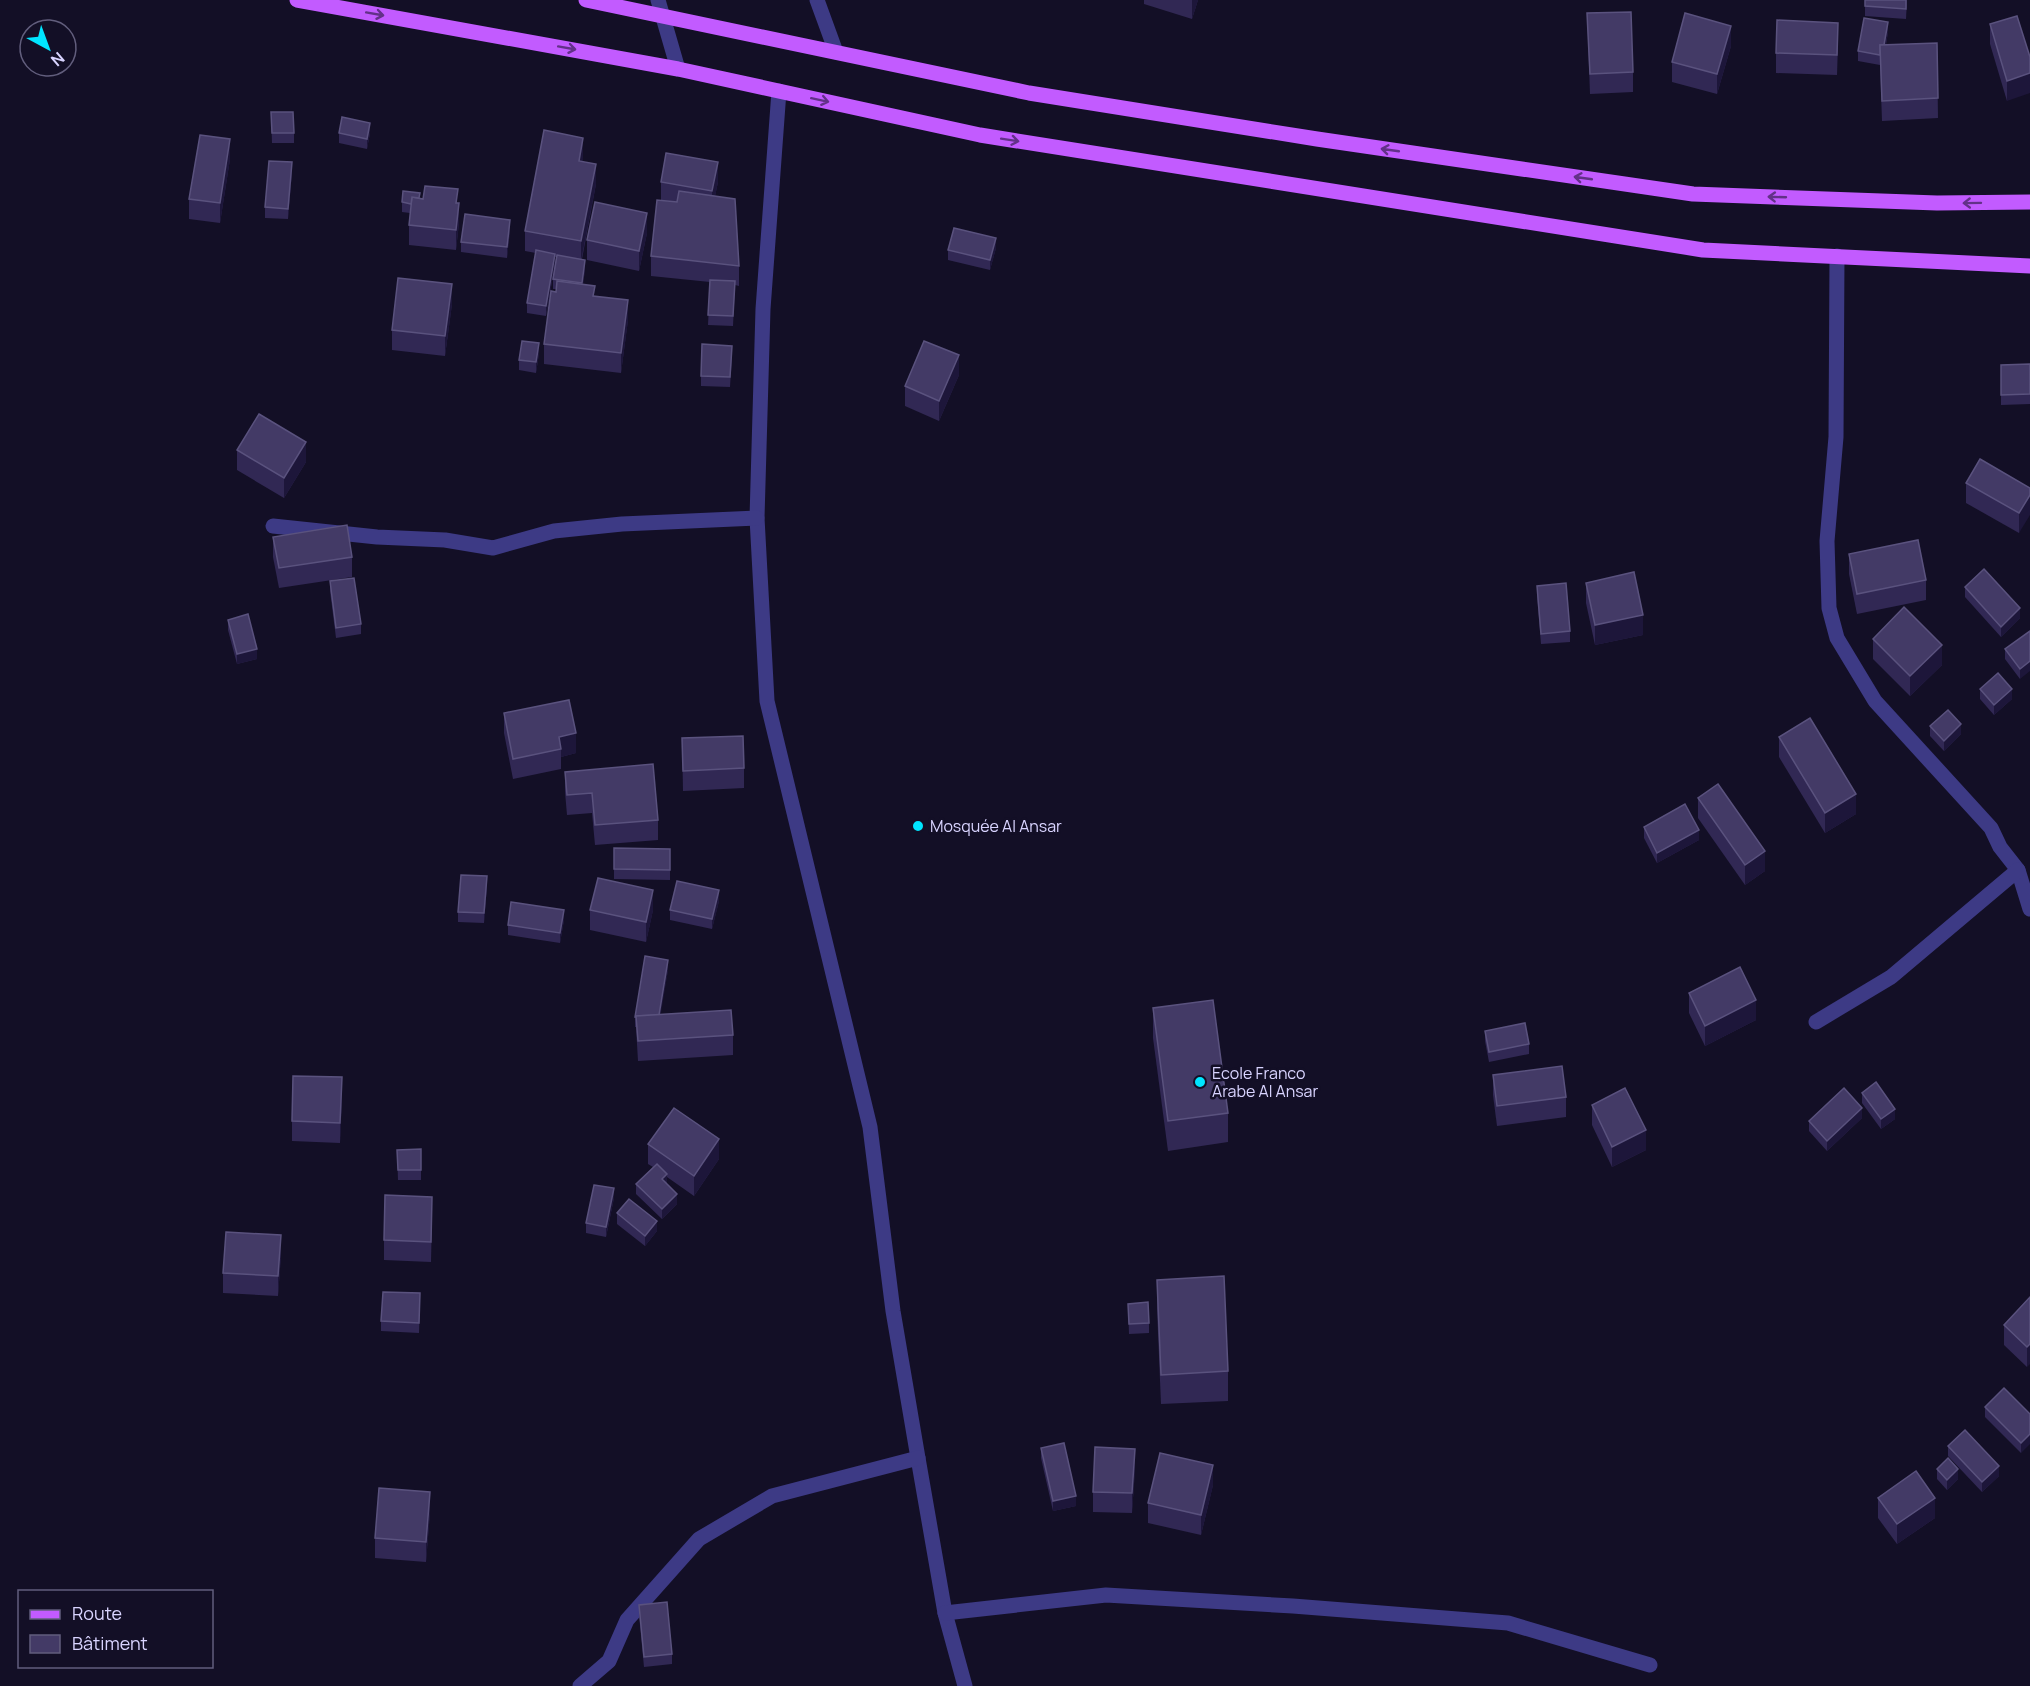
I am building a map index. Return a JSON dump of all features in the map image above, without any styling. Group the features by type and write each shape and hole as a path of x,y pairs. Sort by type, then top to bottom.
{"main road":[{"path":"297,0 678,69 980,135 1691,248 2030,266"},
{"path":"586,0 1029,93 1329,141 1694,194 1937,203 2030,202"}],"street":[{"path":"658,0 678,69"},
{"path":"817,0 836,52"},
{"path":"779,91 763,309 757,518 767,701 870,1127 893,1311 945,1613 965,1686"},
{"path":"1837,256 1836,437 1827,541 1829,608 1837,638 1875,701 1991,828 2000,847 2018,870 2030,909"},
{"path":"273,526 377,537 445,540 493,548 554,531 622,524 757,518"},
{"path":"1816,1022 1891,977 2018,870"},
{"path":"580,1686 609,1662 627,1620 699,1539 772,1496 918,1458"},
{"path":"945,1613 1106,1595 1293,1606 1509,1623 1650,1665"}],"building":[{"path":"1865,0 1906,0 1906,9 1865,6"},
{"path":"1631,12 1633,72 1590,74 1587,13"},
{"path":"1685,13 1731,26 1717,74 1672,62"},
{"path":"2017,16 2030,57 2030,73 2007,81 1990,24"},
{"path":"1864,18 1888,22 1884,45 1880,45 1880,55 1858,51"},
{"path":"1777,20 1838,23 1837,55 1776,53"},
{"path":"1937,43 1938,98 1882,101 1880,45"},
{"path":"271,112 293,112 294,133 272,133"},
{"path":"342,117 370,123 367,139 339,133"},
{"path":"544,130 583,138 579,161 596,164 581,241 525,231"},
{"path":"200,135 230,139 220,203 189,199"},
{"path":"666,153 718,162 712,191 661,182"},
{"path":"269,161 292,162 288,209 265,207"},
{"path":"425,186 458,189 456,230 409,225 412,197 423,199"},
{"path":"403,191 420,193 419,198 412,197 411,204 402,202"},
{"path":"679,191 735,199 739,266 651,256 657,200 677,202"},
{"path":"595,202 647,213 639,251 587,240"},
{"path":"465,214 510,220 507,247 461,242"},
{"path":"954,228 996,238 990,260 948,250"},
{"path":"536,250 555,254 546,306 527,303"},
{"path":"557,255 585,260 582,283 553,279"},
{"path":"398,278 452,284 445,336 392,330"},
{"path":"710,280 735,281 733,316 708,315"},
{"path":"557,281 595,286 593,296 628,300 621,353 544,344 551,291 556,292"},
{"path":"522,341 539,343 536,362 519,360"},
{"path":"924,341 959,355 939,401 905,386"},
{"path":"702,344 732,346 730,377 701,376"},
{"path":"2030,364 2030,394 2001,395 2001,365"},
{"path":"259,414 306,442 284,478 237,450"},
{"path":"1980,459 2030,488 2030,495 2019,513 1966,483"},
{"path":"347,525 352,557 279,568 273,537"},
{"path":"1918,540 1926,580 1857,594 1849,554"},
{"path":"1984,569 2020,608 2001,627 1965,587"},
{"path":"1634,572 1643,615 1595,625 1586,583"},
{"path":"354,578 361,624 336,628 330,581"},
{"path":"1566,583 1570,631 1541,634 1537,586"},
{"path":"1904,607 1942,645 1910,676 1873,639"},
{"path":"248,614 257,649 237,654 228,620"},
{"path":"2030,631 2030,661 2020,669 2005,649"},
{"path":"1998,673 2012,689 1994,705 1980,689"},
{"path":"569,700 576,733 559,737 561,749 513,759 504,713"},
{"path":"1948,710 1961,724 1944,741 1930,726"},
{"path":"1810,718 1856,794 1825,813 1779,737"},
{"path":"743,736 744,768 683,771 682,738"},
{"path":"653,764 658,820 595,825 592,793 567,795 565,772"},
{"path":"1718,784 1765,851 1745,865 1698,798"},
{"path":"1685,804 1699,830 1657,853 1644,827"},
{"path":"614,848 670,849 670,870 614,869"},
{"path":"461,875 487,876 484,913 458,912"},
{"path":"598,878 653,890 646,922 590,910"},
{"path":"677,881 719,890 712,919 670,910"},
{"path":"511,902 564,910 560,933 508,925"},
{"path":"645,956 668,960 659,1015 635,1017"},
{"path":"1740,967 1756,1000 1705,1026 1689,993"},
{"path":"1213,1000 1228,1113 1168,1121 1153,1008"},
{"path":"731,1010 733,1035 638,1041 636,1016"},
{"path":"1525,1023 1529,1044 1489,1052 1485,1031"},
{"path":"1562,1066 1566,1097 1497,1106 1493,1075"},
{"path":"293,1076 342,1077 340,1123 292,1121"},
{"path":"1876,1082 1895,1109 1881,1119 1862,1093"},
{"path":"1625,1088 1646,1130 1612,1147 1592,1105"},
{"path":"1844,1088 1862,1108 1827,1141 1809,1121"},
{"path":"674,1108 719,1139 694,1176 648,1144"},
{"path":"421,1149 421,1170 398,1170 397,1150"},
{"path":"657,1164 667,1174 662,1179 677,1194 662,1209 636,1184"},
{"path":"594,1185 614,1188 606,1227 586,1223"},
{"path":"385,1195 432,1197 431,1242 384,1240"},
{"path":"629,1199 657,1221 645,1236 617,1213"},
{"path":"226,1232 281,1235 278,1276 223,1273"},
{"path":"1224,1276 1228,1371 1161,1375 1157,1280"},
{"path":"383,1292 420,1293 419,1323 381,1321"},
{"path":"2030,1297 2030,1344 2027,1347 2004,1325"},
{"path":"1148,1302 1149,1323 1129,1324 1128,1304"},
{"path":"2004,1388 2030,1414 2030,1434 2021,1443 1985,1407"},
{"path":"1965,1430 1999,1466 1982,1482 1948,1446"},
{"path":"1064,1443 1076,1496 1053,1501 1041,1448"},
{"path":"1095,1447 1135,1449 1132,1493 1093,1492"},
{"path":"1160,1453 1213,1465 1201,1515 1148,1503"},
{"path":"1948,1458 1958,1469 1947,1480 1937,1469"},
{"path":"1916,1471 1935,1498 1897,1524 1878,1498"},
{"path":"379,1488 430,1492 426,1542 375,1538"},
{"path":"667,1602 672,1654 644,1657 639,1605"}],"place":[{"name":"Mosquée Al Ansar","path":"918,826"},
{"name":"Ecole Franco Arabe Al Ansar","path":"1200,1082"}]}
